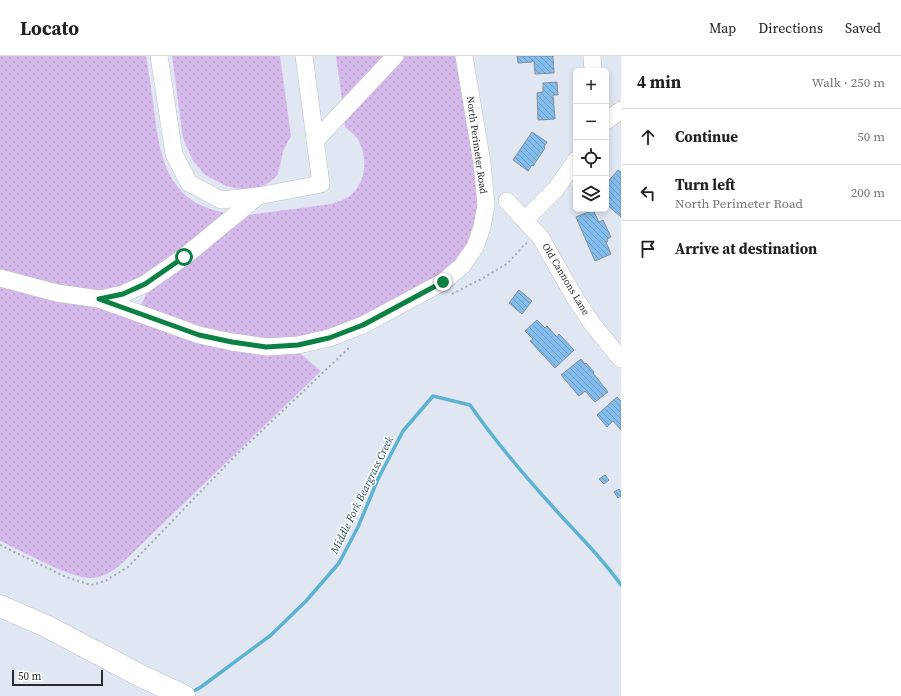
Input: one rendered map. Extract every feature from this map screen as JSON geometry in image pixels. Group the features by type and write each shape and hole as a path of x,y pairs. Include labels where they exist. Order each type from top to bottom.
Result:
{"highway":[{"path":"0,606 46,626 139,675 184,696"}],"street":[{"path":"159,56 174,154 189,183 221,200 258,196 321,184 304,56"},
{"path":"315,141 395,56"},
{"name":"North Perimeter Road","path":"0,278 57,293 99,299 199,335 266,347 298,345 336,336 363,325 443,282 462,266 475,247 482,227 486,205 482,163 464,56"},
{"path":"592,56 593,68"},
{"path":"609,119 621,110"},
{"path":"525,220 556,189 573,164"},
{"path":"99,299 123,294 145,284 184,257 258,196"},
{"name":"Old Cannons Lane","path":"507,202 541,238 575,298 593,325 621,359"}],"path":[{"path":"451,295 508,263 525,244 541,238"},
{"path":"0,545 66,576 91,585 105,581 128,567 234,457 354,344"}],"shaded area":[{"path":"0,56 146,56 160,149 168,172 183,192 193,201 231,215 158,270 110,291 77,291 0,273"},
{"path":"172,56 280,56 291,136 283,151 277,176 264,186 244,190 226,186 205,175 192,159 183,138"},
{"path":"336,56 391,56 343,107"},
{"path":"401,56 460,56 482,208 468,251 441,278 337,332 276,343 203,332 140,308 150,285 241,216 331,204 344,200 351,195 356,189 363,175 364,160 361,145 357,138 345,127 344,117"},
{"path":"0,282 295,349 321,371 119,566 99,577 91,578 71,574 0,541"}],"building":[{"path":"517,56 553,56 554,73 535,74 534,61 518,63"},
{"path":"557,82 558,95 553,95 555,119 538,120 537,93 543,92 543,83"},
{"path":"532,132 547,142 544,147 545,148 528,171 513,160"},
{"path":"618,170 621,172 621,217 609,207 609,180"},
{"path":"588,212 594,212 599,222 603,220 611,237 607,239 608,241 606,242 611,254 595,261 576,217"},
{"path":"519,290 532,301 522,314 509,303"},
{"path":"537,320 545,328 547,326 557,337 559,334 574,350 555,368 530,341 533,339 525,331"},
{"path":"581,359 594,372 593,373 608,392 595,402 585,391 579,396 561,375"},
{"path":"617,397 621,401 621,430 613,421 607,427 597,415"},
{"path":"605,475 609,480 604,484 599,479"},
{"path":"619,489 621,496 618,498 614,492"}],"waterway":[{"name":"Middle Fork Beargrass Creek","path":"190,693 201,687 271,635 306,601 339,563 358,527 378,479 403,431 433,396 470,405 520,470 597,554 621,585"}],"route":[{"path":"184,257 145,284 123,294 99,299 199,335 266,347 298,345 329,338 363,325 396,309 443,282"}]}
